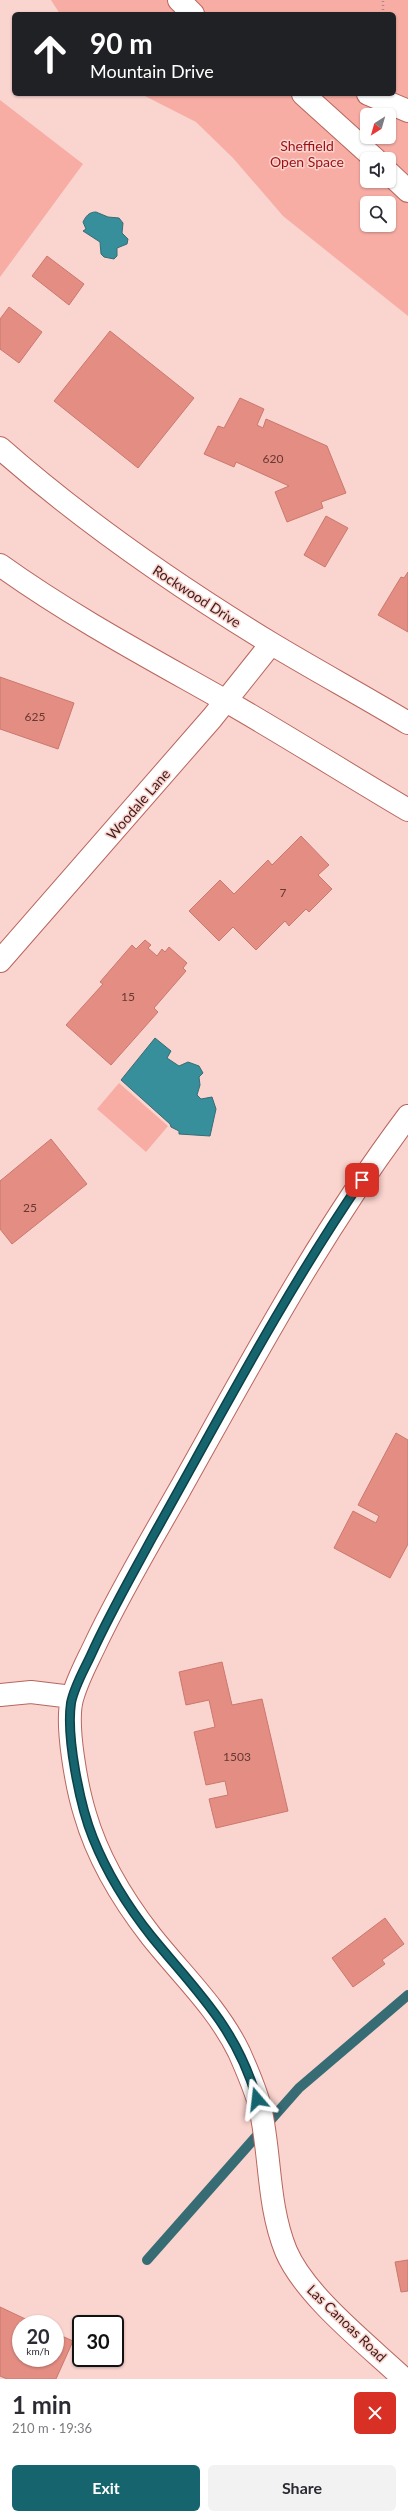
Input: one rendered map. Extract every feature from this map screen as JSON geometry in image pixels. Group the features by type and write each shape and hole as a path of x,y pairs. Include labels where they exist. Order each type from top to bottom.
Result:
{"street":[{"path":"179,0 191,12"},
{"path":"305,96 367,152"},
{"path":"373,96 408,111"},
{"path":"396,180 408,191"},
{"name":"Rockwood Drive","path":"0,448 91,522 142,559 271,644 408,723"},
{"path":"0,565 95,626 180,677 225,701 408,810"},
{"name":"Woodale Lane","path":"0,961 225,701 271,644"},
{"name":"Las Canoas Road","path":"404,2379 324,2303 302,2279 286,2251 271,2200 260,2109 251,2077 233,2040 211,2006 151,1936 120,1894 93,1838 78,1787 74,1763 70,1715 72,1697 116,1603 294,1285 350,1197 408,1116"},
{"path":"0,1695 31,1692 72,1697"}],"path":[{"path":"383,0 383,12"}],"green space":[{"name":"Sheffield Open Space","path":"51,0 408,0 408,316 283,216 233,158 196,122 145,96 396,96 396,12 59,12"},
{"path":"0,100 83,164 0,277"},
{"path":"119,1083 168,1126 146,1152 97,1109"}],"water":[{"path":"96,212 108,217 119,218 123,223 122,233 128,239 127,244 117,248 117,256 114,259 104,257 101,254 100,242 83,231 86,229 83,222 85,218"},
{"path":"155,1038 171,1051 167,1058 179,1066 188,1062 199,1066 203,1073 199,1077 200,1085 197,1095 201,1099 212,1097 216,1109 210,1136 179,1134 179,1131 171,1127 170,1124 121,1080"}],"building":[{"path":"47,256 84,284 69,305 32,276"},
{"path":"9,307 42,332 19,363 0,349 0,319"},
{"path":"110,331 194,398 138,468 54,401"},
{"path":"240,398 264,409 257,425 263,428 266,419 327,446 346,493 321,502 323,508 287,522 275,492 289,486 236,462 234,467 204,454 218,426 224,428"},
{"path":"326,516 348,528 325,567 304,555"},
{"path":"408,572 408,632 378,615 401,577 404,578"},
{"path":"0,677 74,703 58,749 0,729"},
{"path":"301,836 329,865 318,875 332,889 309,912 306,909 289,926 285,921 256,950 233,927 219,941 189,911 220,880 234,894 268,860 272,865"},
{"path":"145,940 151,945 148,948 157,956 162,949 165,952 169,947 187,963 183,968 186,971 154,1008 158,1012 111,1065 66,1025 103,984 100,982 132,945 136,949"},
{"path":"51,1139 87,1184 12,1244 0,1229 0,1181"},
{"path":"396,1433 408,1440 408,1544 390,1578 334,1548 353,1511 376,1523 379,1516 358,1505"},
{"path":"222,1662 232,1705 262,1699 288,1811 216,1828 209,1799 228,1795 225,1781 206,1785 194,1732 215,1727 209,1700 186,1705 179,1672"},
{"path":"385,1918 404,1944 382,1960 385,1964 353,1987 332,1958"},
{"path":"408,2260 408,2291 401,2292 395,2262"},
{"path":"0,2307 17,2315 12,2315 12,2367 61,2367 56,2379 7,2379 0,2376"},
{"path":"64,2337 72,2341 64,2361"}],"waterway":[{"path":"147,2260 299,2088 408,1995"}],"route":[{"path":"257,2099 251,2077 233,2040 211,2006 151,1936 120,1894 93,1838 78,1787 74,1763 70,1715 72,1697 116,1603 254,1355 294,1285 362,1180"}]}
